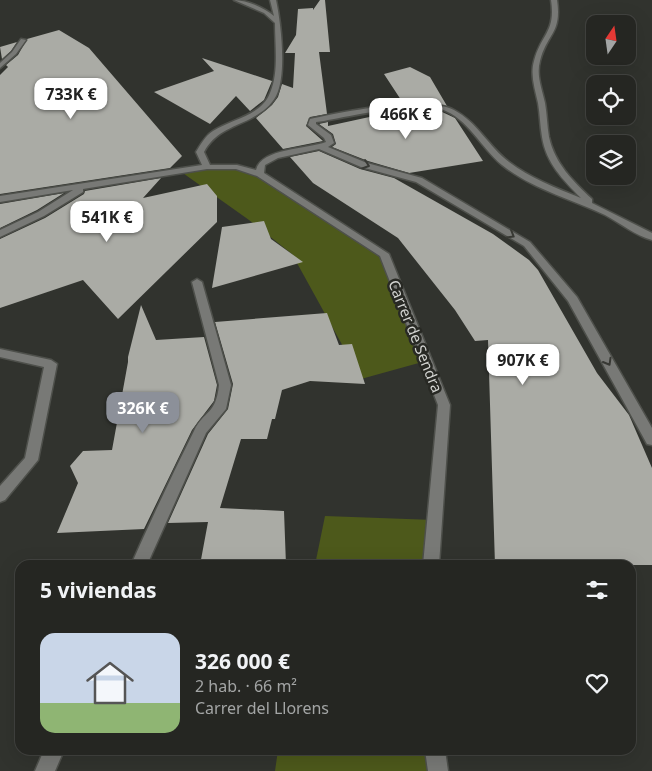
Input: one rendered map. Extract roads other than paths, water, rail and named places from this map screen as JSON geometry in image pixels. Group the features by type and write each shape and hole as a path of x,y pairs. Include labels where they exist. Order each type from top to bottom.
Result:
{"street":[{"path":"237,0 266,12 278,23"},
{"path":"207,167 200,152 207,137 268,103 276,87 278,23 273,0"},
{"path":"554,0 558,16 540,53 535,69 545,135 548,148 564,177 597,208"},
{"path":"0,66 14,53 22,40"},
{"path":"260,174 260,168 264,162 273,157 326,145 330,140 312,125 313,121 417,106 439,106 463,120 505,163 522,174 622,219 652,237"},
{"path":"320,147 364,165 419,180 527,244 573,300 652,440"},
{"name":"Carrer de Sendra","path":"0,199 207,167 237,167 260,174 384,254 444,405 431,560"},
{"path":"0,234 41,214 84,187"},
{"path":"141,560 201,430 220,409 224,397 224,385 198,282"},
{"path":"0,354 51,364 30,460 0,496"},
{"path":"45,771 52,755"},
{"path":"436,755 438,771"}]}
